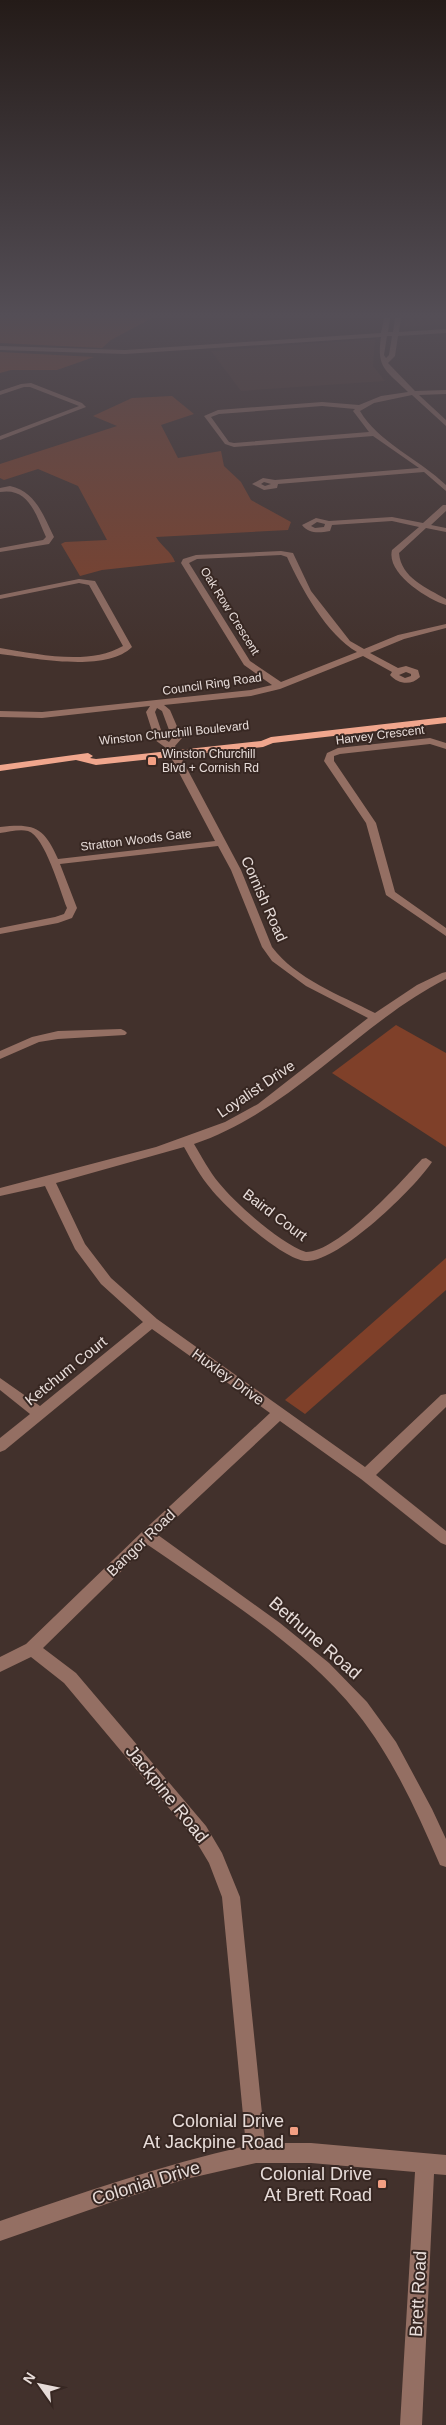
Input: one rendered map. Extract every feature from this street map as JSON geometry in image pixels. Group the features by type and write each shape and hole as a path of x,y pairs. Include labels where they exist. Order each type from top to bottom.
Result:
{"main road":[{"name":"Winston Churchill Boulevard","path":"0,768 80,759 96,762 172,750 263,744 271,740 446,720"}],"street":[{"path":"0,438 18,431"},
{"path":"218,431 227,443 234,445 376,434"},
{"path":"373,431 426,470 446,489"},
{"path":"275,482 426,470"},
{"path":"0,490 13,488 30,498 50,537 46,542 0,550"},
{"path":"446,506 395,552 394,561 401,572 410,580 446,603"},
{"path":"328,524 392,519 446,530"},
{"name":"Oak Row Crescent","path":"280,686 247,663 185,563 186,561 196,557 281,553 290,555 307,591 347,643 397,671"},
{"path":"0,596 79,581 92,583 128,647 122,652 109,656 75,658 47,658 0,651"},
{"name":"Council Ring Road","path":"0,714 42,715 156,704 224,697 280,686 407,635 446,626"},
{"path":"156,704 166,710 177,738 172,750"},
{"name":"Cornish Road","path":"156,704 150,712 160,740 172,750 236,870 267,947 276,959 310,984 378,1018"},
{"name":"Harvey Crescent","path":"446,746 430,741 338,751 330,755 329,761 371,823 390,893 446,934"},
{"path":"0,830 20,828 35,830 42,838 54,862 72,908 68,916 58,920 0,931"},
{"name":"Stratton Woods Gate","path":"54,862 221,843"},
{"name":"Loyalist Drive","path":"0,1192 49,1181 188,1143 221,1130 261,1107 414,991 446,975"},
{"path":"0,1055 36,1039 58,1035 121,1034"},
{"name":"Baird Court","path":"188,1143 213,1184 224,1197 287,1247 303,1256 313,1256 330,1250 403,1189 426,1162"},
{"name":"Huxley Drive","path":"49,1181 80,1246 106,1281 152,1322 278,1414 366,1475 446,1539"},
{"name":"Ketchum Court","path":"0,1446 152,1322"},
{"path":"0,1383 39,1413"},
{"path":"366,1475 446,1399"},
{"name":"Bangor Road","path":"0,1665 32,1649 147,1536 278,1414"},
{"name":"Bethune Road","path":"147,1536 285,1634 347,1690 391,1750 421,1801 446,1859"},
{"name":"Jackpine Road","path":"32,1649 70,1678 200,1832 216,1859 231,1897 256,2152"},
{"name":"Colonial Drive","path":"0,2231 186,2169 256,2152 311,2153 446,2165"},
{"name":"Brett Road","path":"411,2425 425,2163"}],"shaded area":[{"path":"101,431 164,431 178,458 221,451 224,466 241,482 251,500 291,522 288,530 156,537 175,562 102,570 80,576 61,544 65,542 107,540 78,486 38,469 4,480 0,478 0,464"},
{"path":"396,1025 446,1053 446,1147 332,1073"},
{"path":"446,1258 446,1290 305,1414 285,1400"}],"place":[{"name":"Winston Churchill Blvd + Cornish Rd","path":"152,761"},
{"name":"Colonial Drive At Jackpine Road","path":"294,2131"},
{"name":"Colonial Drive At Brett Road","path":"382,2184"}]}
